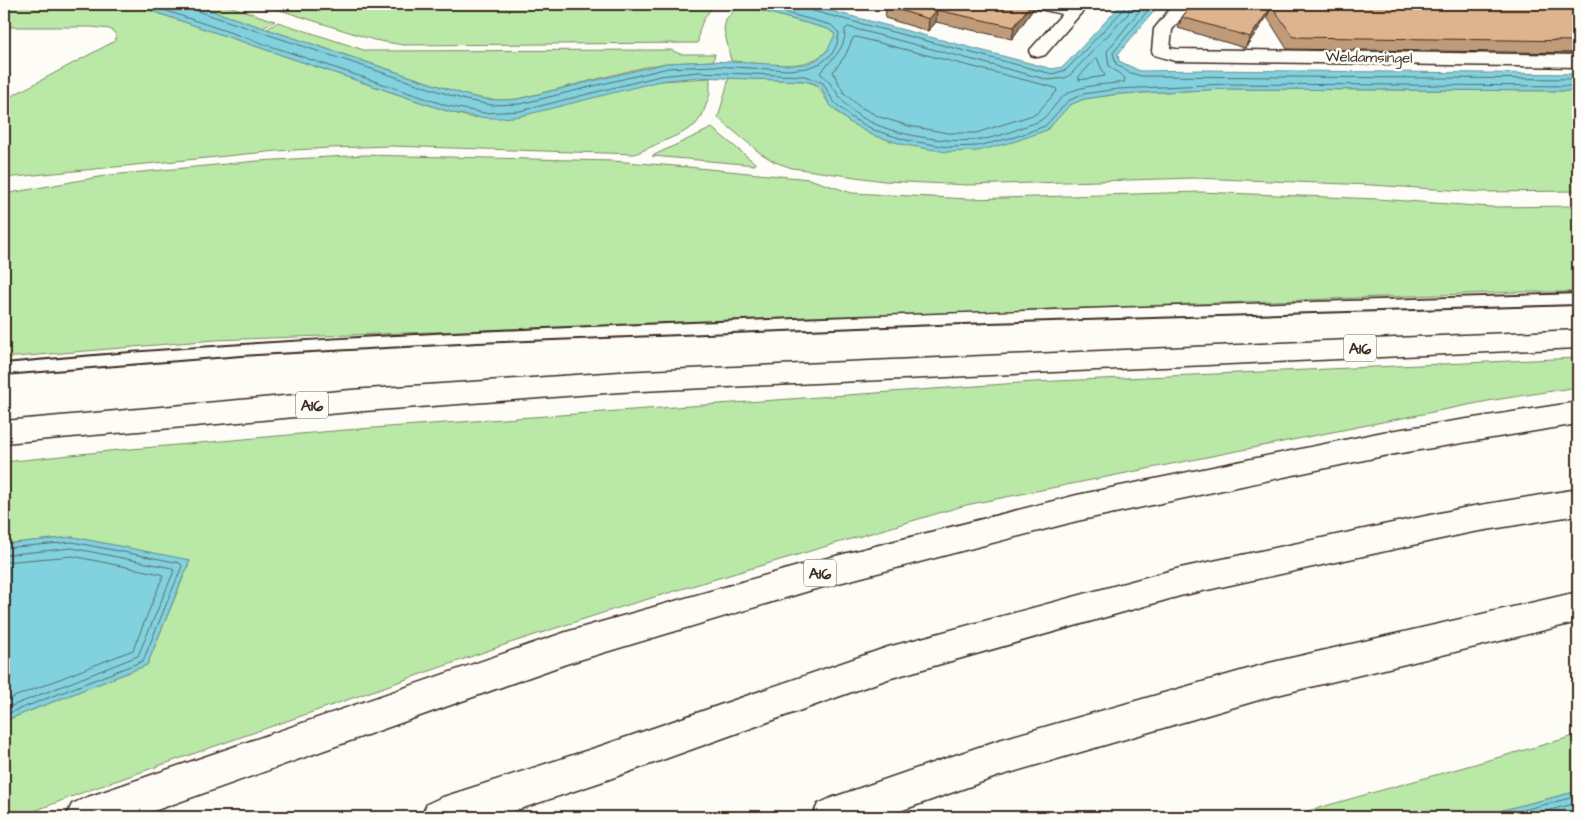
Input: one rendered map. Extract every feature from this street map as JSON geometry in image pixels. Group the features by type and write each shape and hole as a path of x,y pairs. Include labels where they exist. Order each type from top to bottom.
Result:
{"main road":[{"path":"1042,4 1076,7"},
{"name":"Weldamsingel","path":"1184,4 1163,29 1161,50 1175,55 1578,60"},
{"path":"1038,51 1076,7"},
{"name":"A16","path":"4,432 352,401 620,382 1578,339"},
{"name":"A16","path":"85,817 566,648 812,576 1077,508 1383,444 1578,413"},
{"path":"440,817 602,764 898,660 1180,582 1468,520 1578,502"},
{"path":"831,817 999,758 1269,680 1578,606"}],"lane":[{"path":"4,369 110,358 324,343 864,320 1578,299"}],"green space":[{"path":"4,4 131,4 447,111 473,118 660,81 710,78 710,94 702,116 695,125 682,133 635,154 391,146 330,148 277,151 4,178 4,100 115,41 116,34 110,29 91,27 4,27"},
{"path":"191,4 223,4 275,21 263,28"},
{"path":"261,4 701,4 713,7 706,15 702,24 698,43 403,45 374,40"},
{"path":"740,5 828,29 835,34 829,48 819,57 806,62 792,65 776,65 731,61 724,29 726,19"},
{"path":"278,22 367,51 671,50 680,54 715,54 713,61 667,63 518,99 492,100 466,95 267,29"},
{"path":"729,78 804,81 811,83 819,87 830,105 849,122 1047,130 1069,105 1084,99 1119,94 1227,89 1578,91 1578,191 1481,192 1371,185 1194,178 968,185 884,181 792,168 775,162 760,153 718,118"},
{"path":"712,128 755,163 755,165 652,156"},
{"path":"365,155 613,161 809,179 852,193 970,199 1200,192 1378,199 1491,207 1578,206 1578,292 1519,292 215,340 4,358 4,194 110,175 258,161"},
{"path":"1578,358 1578,387 1488,401 966,505 621,607 507,644 84,792 19,817 4,817 4,721 147,665 190,561 73,537 4,544 4,462 345,430 1034,382"},
{"path":"1578,735 1578,791 1476,817 1286,817"}],"water":[{"path":"131,4 191,4 466,95 492,100 518,99 667,63 713,61 788,65 806,64 818,59 828,50 835,34 828,29 737,4 805,4 1052,69 1063,67 1122,4 1160,4 1118,54 1119,61 1140,71 1578,74 1578,91 1227,89 1119,94 1084,99 1070,105 1047,130 1016,141 978,151 947,152 905,145 872,135 849,122 829,104 821,87 804,81 698,77 660,81 521,116 484,118 466,115 447,111"},
{"path":"73,537 190,560 147,665 4,721 4,544"},
{"path":"1578,791 1578,817 1476,817"}],"building":[{"path":"889,4 1031,4 1014,27 937,10 929,19 886,6"},
{"path":"1193,4 1578,4 1578,41 1293,37 1272,6 1250,37 1182,17"}]}
